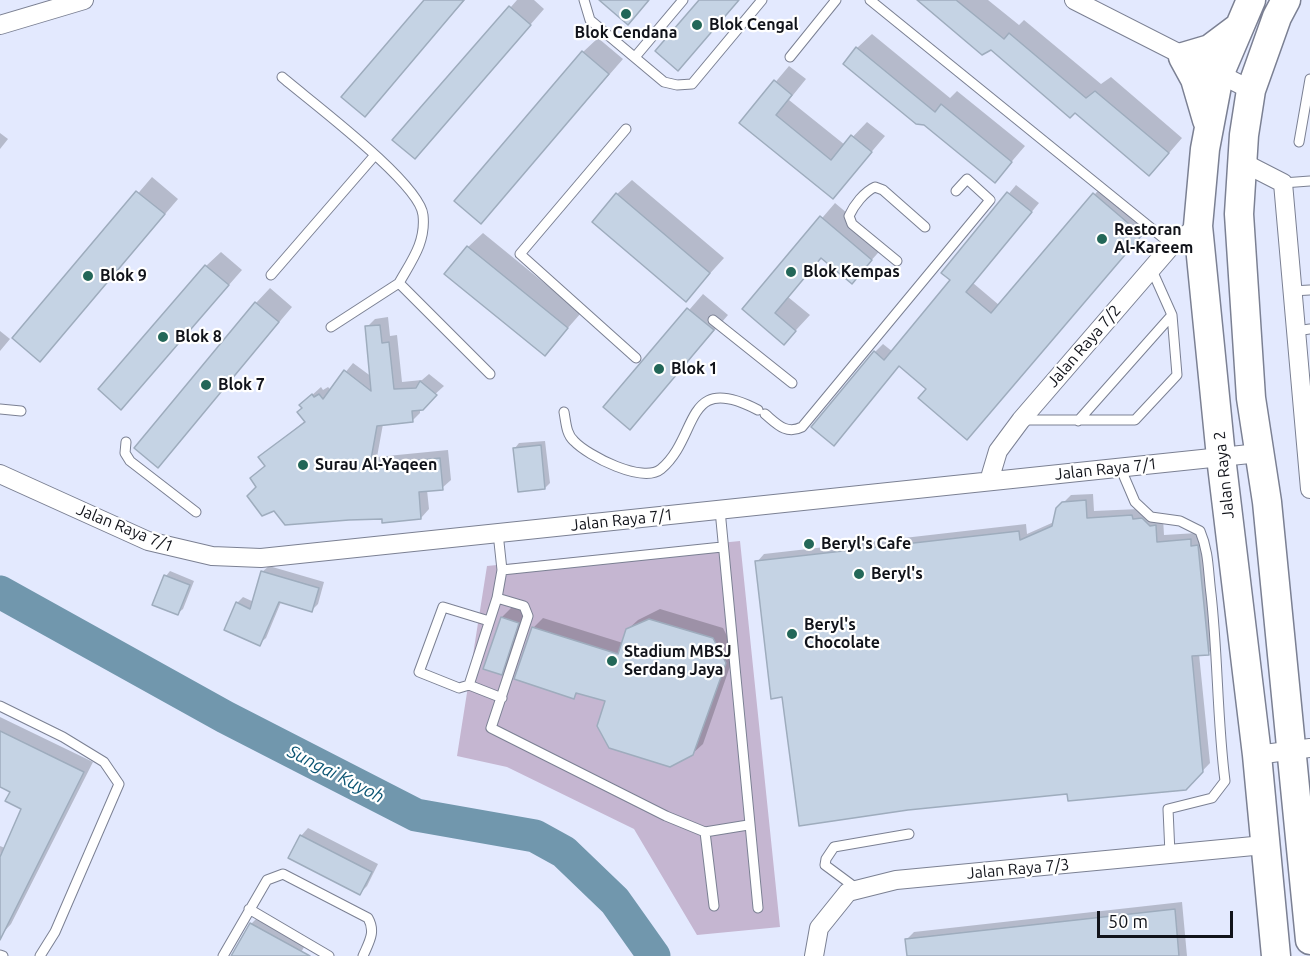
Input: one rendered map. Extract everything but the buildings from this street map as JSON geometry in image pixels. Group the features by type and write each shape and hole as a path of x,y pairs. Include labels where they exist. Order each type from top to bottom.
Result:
{"main road":[{"name":"Jalan Raya 2","path":"1251,0 1219,75 1209,128 1198,226 1221,457 1257,755 1276,956"},
{"path":"1286,0 1277,17 1251,90 1242,162 1239,214 1251,398 1301,749 1310,940"},
{"path":"1209,128 1200,94 1184,57 1210,49 1239,27"}],"street":[{"path":"0,25 84,0"},
{"path":"1074,0 1251,90"},
{"path":"1242,162 1283,183 1301,291 1309,477"},
{"name":"Jalan Raya 7/2","path":"989,481 998,451 1021,420 1151,268 1172,245 1198,226"},
{"name":"Jalan Raya 7/1","path":"0,474 148,541 212,556 261,558 1259,453"},
{"path":"1257,755 1301,749"},
{"name":"Jalan Raya 7/3","path":"814,956 819,928 848,892 896,880 1264,845"}],"lane":[{"path":"584,0 590,20 664,82 677,86 692,84 762,0"},
{"path":"635,57 683,0"},
{"path":"790,57 836,0"},
{"path":"870,0 1172,245"},
{"path":"282,77 375,155 414,193 423,213 423,242 399,283 331,327"},
{"path":"1299,142 1310,79"},
{"path":"626,129 519,254 636,358"},
{"path":"271,275 375,155"},
{"path":"564,412 568,434 583,448 622,469 646,473 660,471 669,460 690,420 707,402 720,397 731,398 762,412 782,429 794,431 802,427 990,200 967,179 956,191"},
{"path":"1283,183 1310,181"},
{"path":"897,261 852,224 849,216 852,209 869,190 875,187 883,189 926,226"},
{"path":"1021,420 1135,420 1177,375 1172,315 1151,268"},
{"path":"399,283 490,374"},
{"path":"1078,421 1172,315"},
{"path":"714,320 792,383"},
{"path":"0,409 21,411"},
{"path":"126,442 125,453 130,461 196,512"},
{"path":"1120,467 1135,502 1151,517 1180,521 1200,531 1208,550 1216,637 1218,725 1225,781 1212,798 1168,809 1170,854"},
{"path":"720,510 748,825 758,909"},
{"path":"469,685 497,598 502,570 498,533"},
{"path":"502,570 722,547"},
{"path":"497,598 524,606 528,616 491,728 666,816 705,832 748,825"},
{"path":"489,621 443,607 419,672 459,688 469,685 502,698"},
{"path":"0,706 63,737 104,762 119,784 55,932 40,956"},
{"path":"705,832 714,906"},
{"path":"858,890 825,865 834,847 909,834"},
{"path":"223,956 267,880 284,874 368,918 373,925 373,934 363,956"},
{"path":"249,909 329,956"}],"shaded area":[{"name":"Stadium MBSJ Serdang Jaya","path":"740,541 780,927 697,935 634,829 507,767 457,756 487,566"}],"waterway":[{"name":"Sungai Kuyoh","path":"0,592 225,717 416,815 535,836 564,852 615,901 654,956"}],"place":[{"name":"Blok Cendana","path":"626,14"},
{"name":"Blok Cengal","path":"697,25"},
{"name":"Restoran Al-Kareem","path":"1102,239"},
{"name":"Blok Kempas","path":"791,272"},
{"name":"Blok 9","path":"88,276"},
{"name":"Blok 8","path":"163,337"},
{"name":"Blok 1","path":"659,369"},
{"name":"Blok 7","path":"206,385"},
{"name":"Surau Al-Yaqeen","path":"303,465"},
{"name":"Beryl's Cafe","path":"809,544"},
{"name":"Beryl's","path":"859,574"},
{"name":"Beryl's Chocolate","path":"792,634"},
{"name":"Stadium MBSJ Serdang Jaya","path":"612,661"}]}
